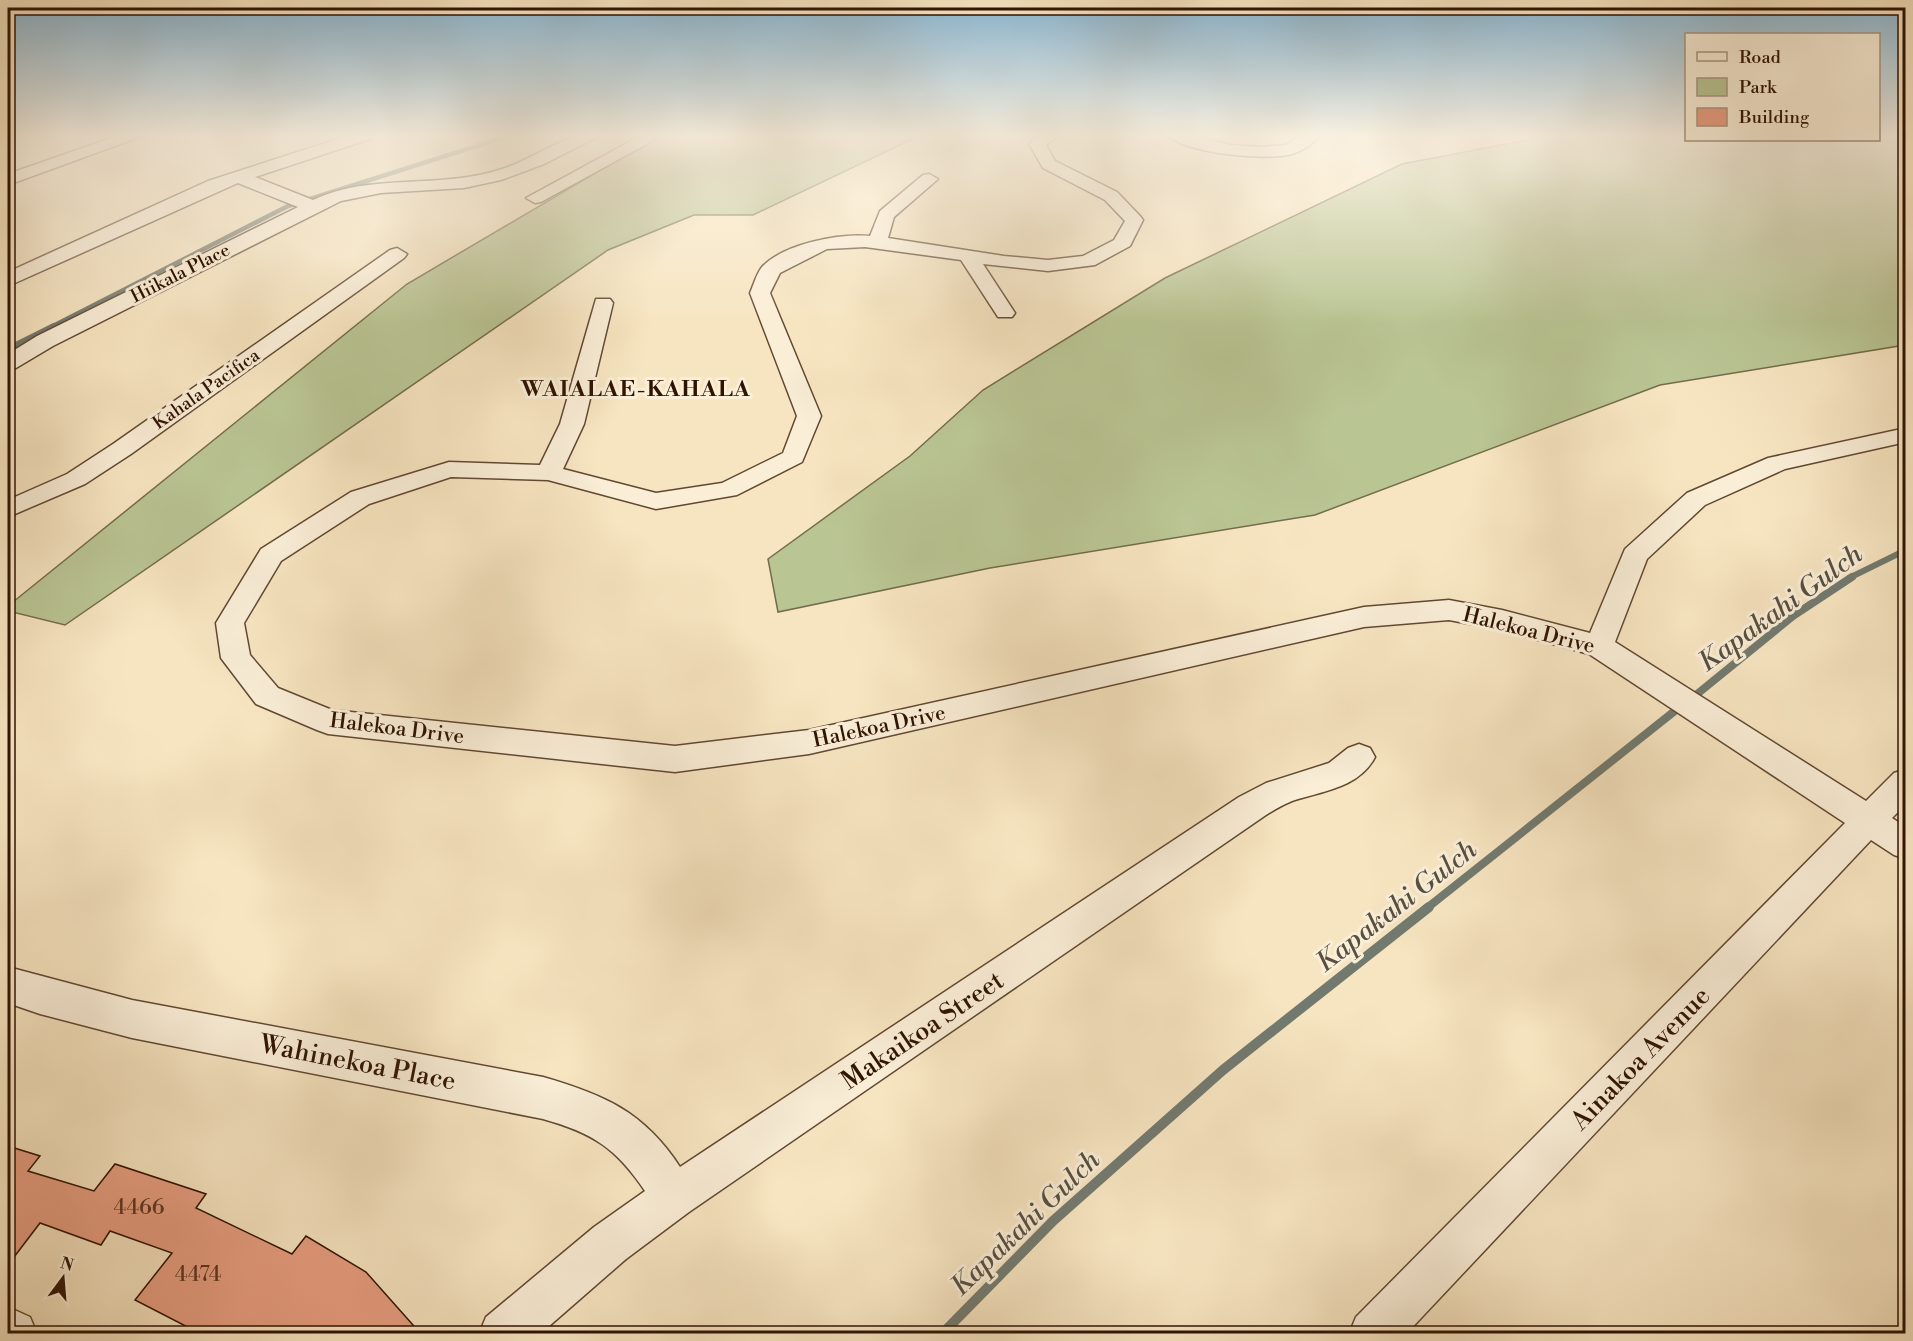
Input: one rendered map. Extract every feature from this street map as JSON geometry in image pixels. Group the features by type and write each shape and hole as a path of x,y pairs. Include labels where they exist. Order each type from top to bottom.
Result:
{"street":[{"path":"8,279 185,198"},
{"path":"289,198 302,203"},
{"name":"Hiikala Place","path":"8,363 302,203 325,198"},
{"path":"877,241 886,215 907,198"},
{"name":"Halekoa Drive","path":"1113,198 1134,220 1122,244 1092,259 1052,266 969,257 877,241 835,243 801,250 770,272 760,293 809,416 793,457 728,490 656,501 549,473 448,469 360,498 271,555 230,623 236,658 267,696 328,722 675,759 809,742 1365,617 1449,610 1502,620 1599,646 1905,845"},
{"name":"Kahala Pacifica","path":"8,509 76,479 397,254"},
{"path":"969,257 1005,313"},
{"path":"549,473 572,424 603,303"},
{"path":"1599,646 1635,555 1696,499 1777,462 1905,435"},
{"name":"Makaikoa Street","path":"503,1334 610,1243 674,1197 1251,807 1278,792 1340,772 1359,757"},
{"name":"Ainakoa Avenue","path":"1373,1334 1905,782"},
{"name":"Wahinekoa Place","path":"8,985 40,996 132,1019 531,1095 578,1107 611,1121 634,1140 674,1197"},
{"path":"8,1331 13,1334"}],"green space":[{"path":"554,198 790,198 753,215 694,215 608,250 65,625 8,611 8,606 407,284"},
{"path":"1332,198 1905,198 1905,345 1660,385 1315,515 990,568 778,612 768,559 910,456 983,390 1165,278"}],"building":[{"path":"8,1146 40,1156 28,1171 94,1191 115,1164 206,1194 196,1208 292,1254 306,1236 366,1272 421,1334 201,1334 135,1300 172,1253 110,1231 101,1245 40,1223 8,1265"}],"waterway":[{"path":"51,327 288,206 314,198"},
{"path":"8,349 54,326"},
{"name":"Kapakahi Gulch","path":"1849,578 1906,550"},
{"name":"Kapakahi Gulch","path":"1691,699 1793,616 1852,577"},
{"name":"Kapakahi Gulch","path":"1427,908 1681,706"},
{"name":"Kapakahi Gulch","path":"942,1334 1053,1221 1223,1070 1429,907"}],"district":[{"name":"WAIALAE-KAHALA","path":"636,388"}]}
